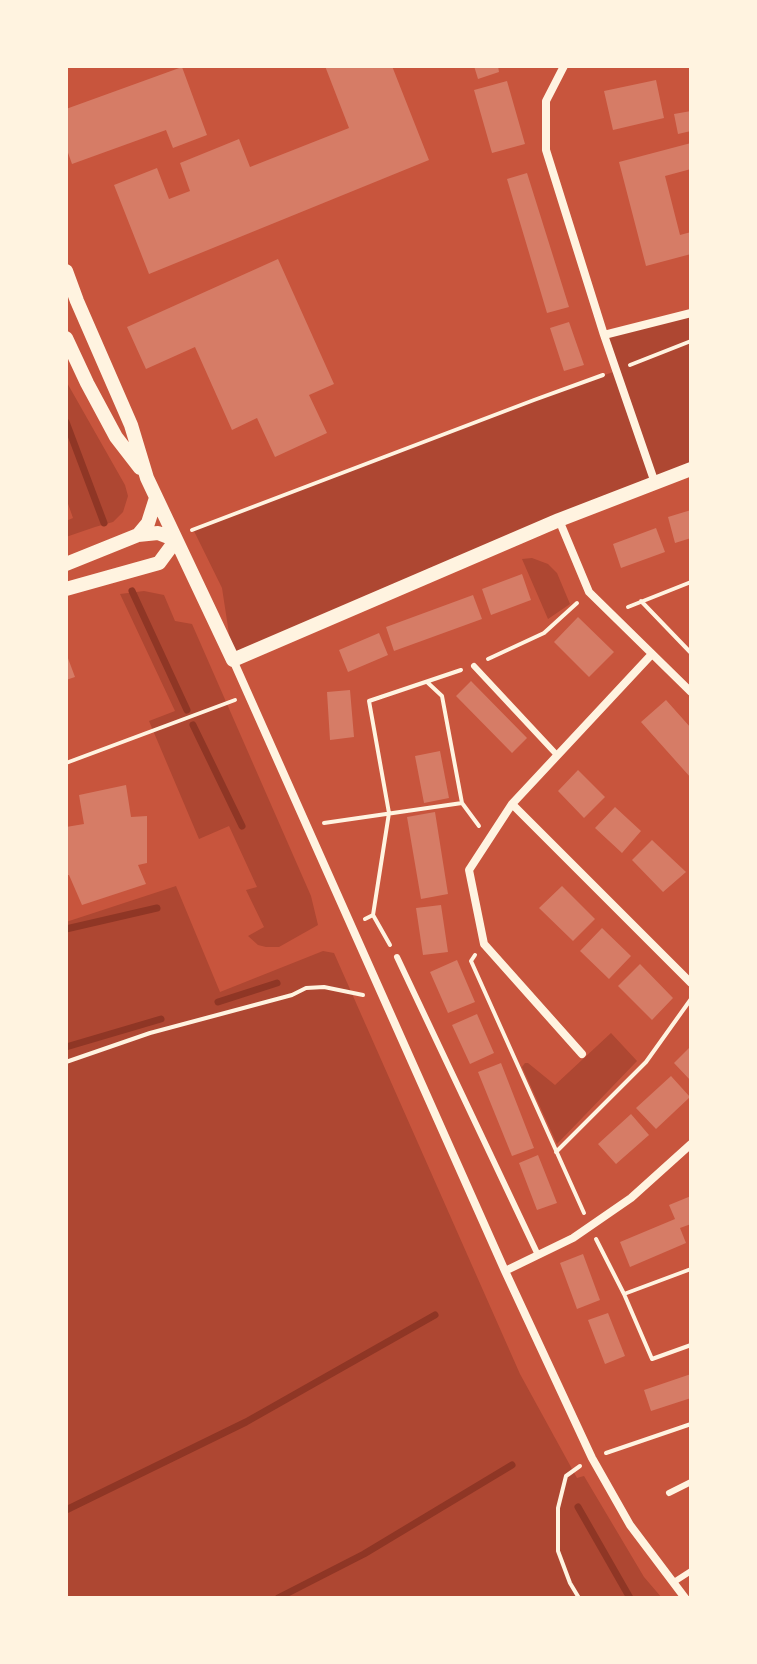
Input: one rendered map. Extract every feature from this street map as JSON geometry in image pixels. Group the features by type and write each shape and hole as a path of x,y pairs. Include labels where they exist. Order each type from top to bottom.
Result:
{"street":[{"path":"564,66 546,101 546,150 604,335 655,483"},
{"path":"66,271 71,303 131,425 147,478 233,660 505,1271 592,1458 630,1525 685,1598"},
{"path":"604,335 691,313"},
{"path":"66,338 116,437 147,478"},
{"path":"233,660 559,520 691,469"},
{"path":"138,535 148,523 156,498"},
{"path":"559,520 589,592 691,692"},
{"path":"66,564 138,535 158,533 176,540"},
{"path":"159,563 176,540"},
{"path":"66,589 159,563 191,573"},
{"path":"582,1054 484,944 469,870 512,804 652,654"},
{"path":"512,804 691,983"},
{"path":"505,1271 573,1238 631,1198 691,1144"}],"lane":[{"path":"474,666 557,755"},
{"path":"397,957 538,1255"},
{"path":"669,1493 691,1482"},
{"path":"674,1582 691,1571"}],"path":[{"path":"190,531 691,341"},
{"path":"611,614 691,582"},
{"path":"397,957 373,915 389,813 369,701 474,666 544,633 589,592"},
{"path":"641,601 691,653"},
{"path":"427,682 442,696 462,803 488,840"},
{"path":"66,763 248,695"},
{"path":"306,826 462,803"},
{"path":"351,928 373,915"},
{"path":"484,944 471,961 652,1359 691,1345"},
{"path":"66,1062 150,1033 292,995 306,988 324,987 384,999"},
{"path":"556,1152 646,1062 691,999"},
{"path":"624,1294 691,1269"},
{"path":"579,1598 558,1551 558,1508 566,1476 592,1458 691,1424"}],"shaded area":[{"path":"691,313 691,469 233,660 222,588 193,529 616,371 604,335"},
{"path":"66,381 125,485 128,496 123,512 113,522 66,537 66,521 73,518 66,498"},
{"path":"532,558 548,564 557,573 570,604 548,619 522,559"},
{"path":"144,591 164,595 175,621 192,624 311,896 318,925 279,947 258,945 248,936 264,927 246,890 257,887 229,826 199,839 149,721 175,711 120,594"},
{"path":"176,886 220,992 323,951 334,953 520,1374 577,1478 584,1476 644,1577 662,1598 66,1598 66,922"},
{"path":"611,1033 637,1061 557,1144 522,1067 528,1063 555,1085"}],"building":[{"path":"325,66 392,66 429,160 149,274 114,185 157,168 169,199 190,191 180,163 239,139 250,167 349,128"},
{"path":"474,66 498,66 499,72 478,79"},
{"path":"182,67 207,135 173,148 166,130 72,164 66,147 66,109"},
{"path":"656,80 664,118 613,130 604,91"},
{"path":"507,81 525,144 492,153 474,90"},
{"path":"691,111 691,131 678,134 674,114"},
{"path":"691,143 691,169 665,176 680,235 691,232 691,254 646,266 619,162"},
{"path":"527,173 569,307 547,313 507,179"},
{"path":"278,259 334,384 309,395 327,433 275,457 257,418 232,430 195,347 146,369 127,327"},
{"path":"569,322 584,365 564,371 550,328"},
{"path":"691,510 691,538 675,543 668,517"},
{"path":"656,528 665,552 621,568 613,544"},
{"path":"522,574 531,600 491,615 482,589"},
{"path":"473,595 482,619 394,651 386,627"},
{"path":"578,617 614,652 589,677 554,642"},
{"path":"379,633 388,655 348,672 339,650"},
{"path":"66,653 75,677 66,680"},
{"path":"471,681 527,738 512,753 456,696"},
{"path":"350,690 354,737 330,740 327,692"},
{"path":"666,700 691,728 691,778 641,722"},
{"path":"440,751 449,798 424,803 415,756"},
{"path":"578,770 605,797 584,818 558,791"},
{"path":"126,785 131,817 147,816 147,863 138,865 146,884 82,905 69,875 66,875 66,827 84,824 79,795"},
{"path":"615,807 641,831 622,853 595,828"},
{"path":"435,812 448,894 421,899 407,817"},
{"path":"652,840 686,872 663,892 632,860"},
{"path":"562,886 595,919 573,941 539,908"},
{"path":"441,905 448,952 423,955 416,908"},
{"path":"602,928 631,956 609,979 580,951"},
{"path":"457,960 475,1002 448,1013 430,972"},
{"path":"640,964 673,998 652,1020 618,986"},
{"path":"477,1014 494,1053 470,1064 452,1025"},
{"path":"691,1046 691,1081 674,1063"},
{"path":"501,1063 534,1148 512,1156 478,1072"},
{"path":"671,1076 690,1097 656,1129 636,1108"},
{"path":"631,1114 649,1135 616,1164 598,1144"},
{"path":"538,1155 557,1203 537,1210 519,1163"},
{"path":"691,1196 691,1224 680,1228 686,1243 630,1267 620,1242 675,1219 669,1205"},
{"path":"583,1254 600,1300 577,1309 560,1263"},
{"path":"608,1313 625,1356 605,1364 588,1320"},
{"path":"691,1374 691,1398 651,1411 644,1390"}],"waterway":[{"path":"66,422 104,523"},
{"path":"132,591 187,710"},
{"path":"193,725 242,826"},
{"path":"66,929 157,908"},
{"path":"218,1002 277,983"},
{"path":"66,1047 161,1019"},
{"path":"66,1510 246,1422 435,1315"},
{"path":"278,1598 364,1554 512,1465"},
{"path":"578,1507 630,1598"}]}
